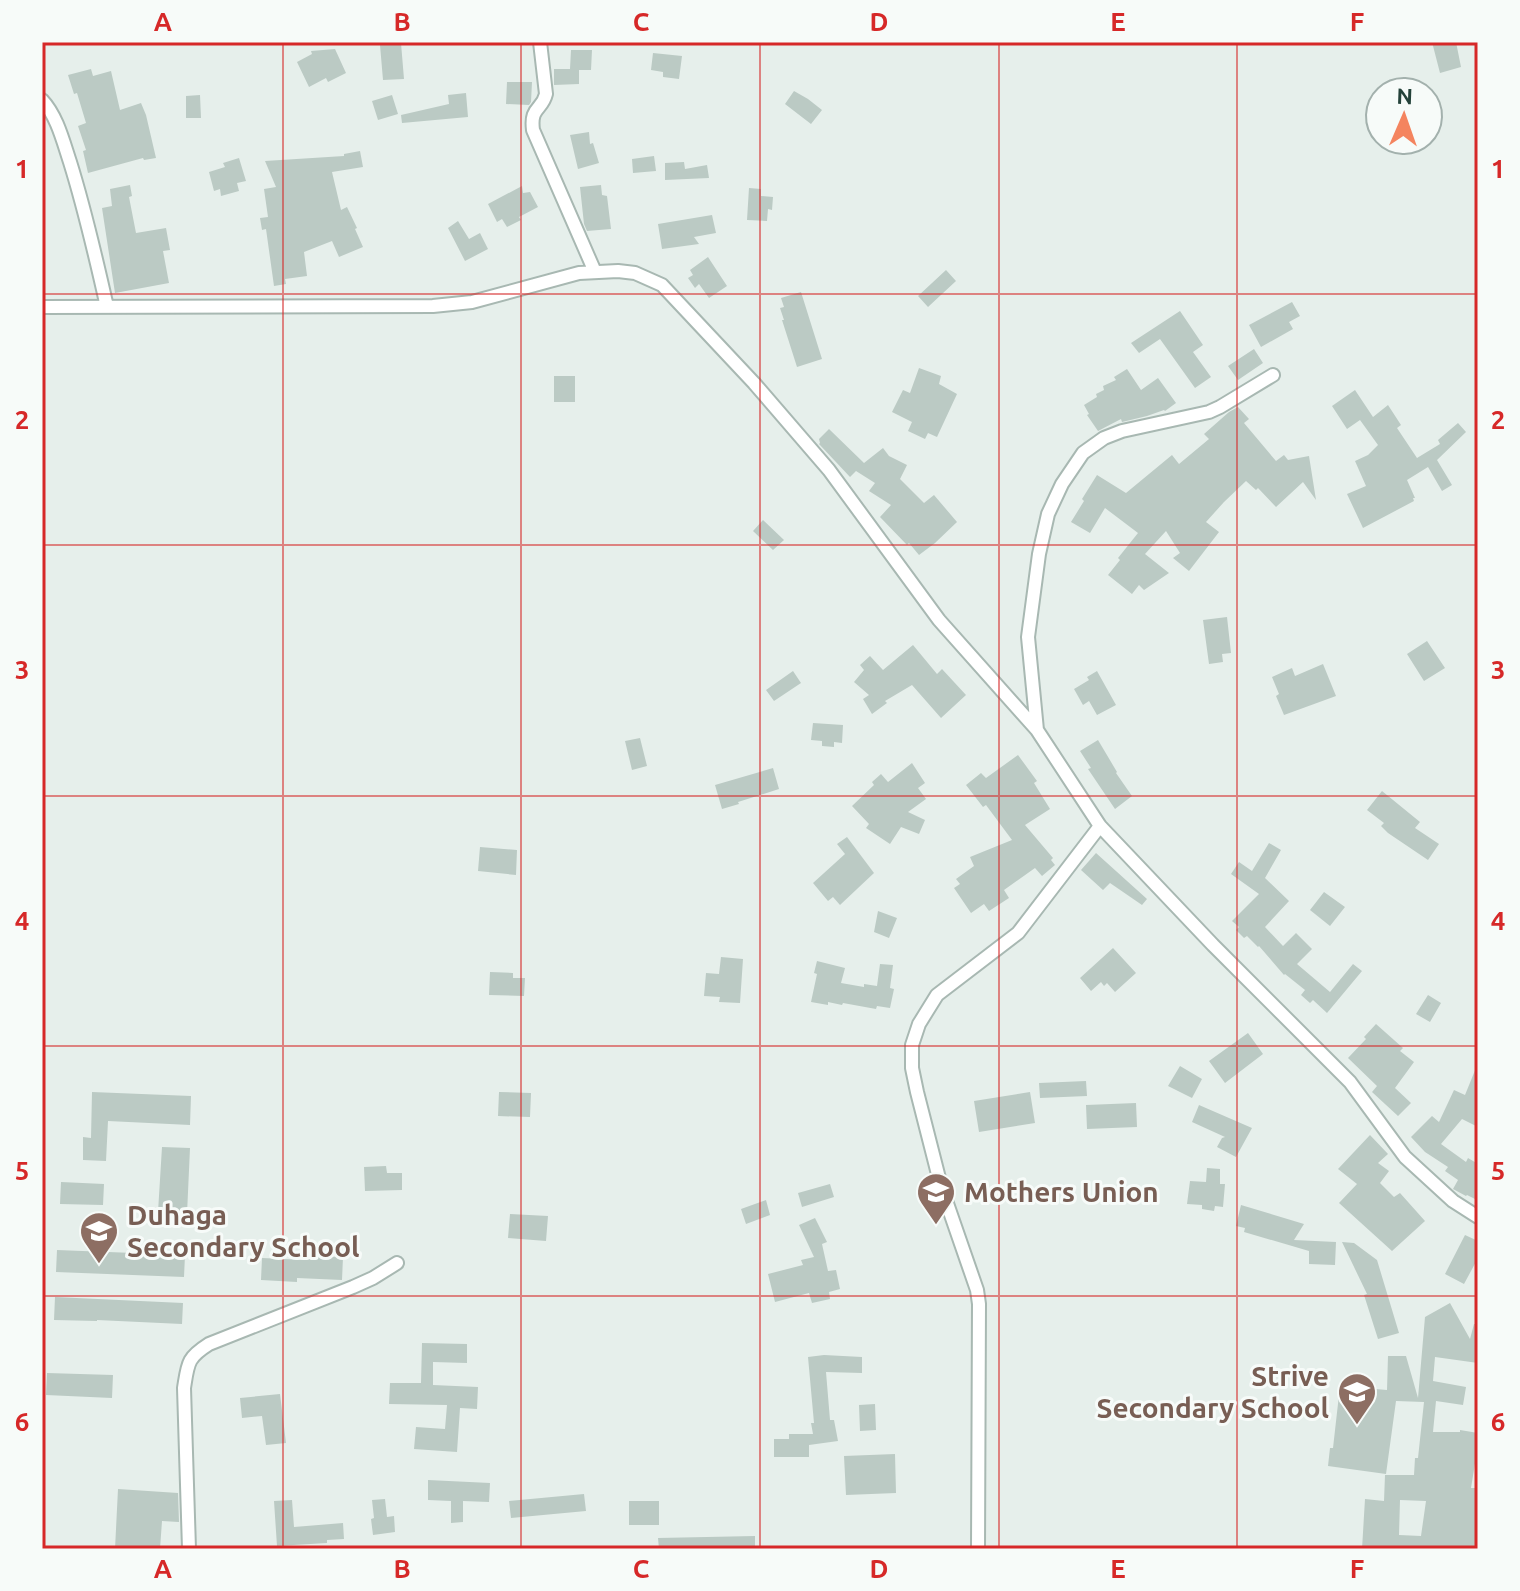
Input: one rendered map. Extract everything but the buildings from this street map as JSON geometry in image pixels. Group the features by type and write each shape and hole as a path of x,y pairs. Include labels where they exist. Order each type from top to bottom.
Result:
{"street":[{"path":"540,42 546,94 532,117 533,130 595,272"},
{"path":"42,100 50,109 62,137 82,201 107,307"},
{"path":"42,307 433,306 472,302 579,273 595,272 635,273 662,285 754,383 829,470 939,620 1037,730 1100,826 1350,1082 1405,1157 1453,1201 1478,1217"},
{"path":"1037,730 1028,637 1039,554 1048,514 1062,484 1083,453 1104,438 1134,428 1209,412 1273,375"},
{"path":"978,1549 979,1304 923,1119 912,1068 912,1045 919,1024 937,995 1018,933 1100,826"},
{"path":"189,1549 184,1388 188,1362 197,1351 209,1344 353,1287 397,1263"}],"place":[{"name":"Mothers Union","path":"936,1226"},
{"name":"Duhaga Secondary School","path":"99,1265"},
{"name":"Strive Secondary School","path":"1357,1426"}]}
